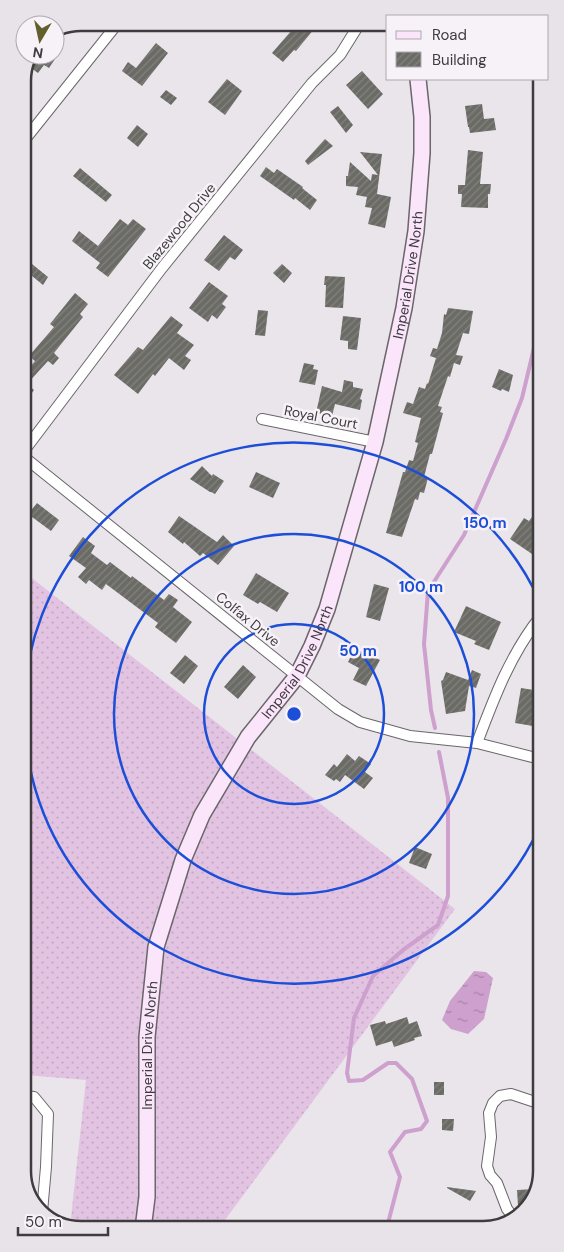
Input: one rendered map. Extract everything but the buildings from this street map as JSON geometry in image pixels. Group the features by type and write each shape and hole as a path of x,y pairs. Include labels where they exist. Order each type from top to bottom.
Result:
{"street":[{"path":"31,132 111,31"},
{"name":"Blazewood Drive","path":"31,442 162,268 312,83 340,55 355,31"},
{"name":"Imperial Drive North","path":"144,1221 147,1197 147,1037 156,947 183,860 202,815 248,737 297,676 312,646 327,608 375,442 404,308 416,231 422,153 422,117 418,80"},
{"name":"Royal Court","path":"262,420 375,442"},
{"name":"Colfax Drive","path":"31,463 338,709 360,722 410,736 477,743 533,757"},
{"path":"477,743 496,692 514,656 533,628"},
{"path":"510,1212 497,1183 487,1166 491,1137 489,1113 493,1103 500,1096 511,1094 533,1102"},
{"path":"31,1097 34,1097 48,1114 43,1202"}],"shaded area":[{"path":"31,577 455,909 224,1221 71,1220 86,1080 31,1075"}],"water":[{"path":"474,971 486,972 493,978 484,1019 468,1034 451,1029 442,1020 450,1001"}],"waterway":[{"path":"435,728 431,710 424,644 428,591 464,535 522,398 533,352"},
{"path":"389,1221 400,1177 390,1152 405,1132 421,1129 427,1121 412,1079 396,1063 388,1063 363,1080 349,1081 347,1073 354,1018 373,976 403,950 438,925 448,896 448,798 439,752"}]}
